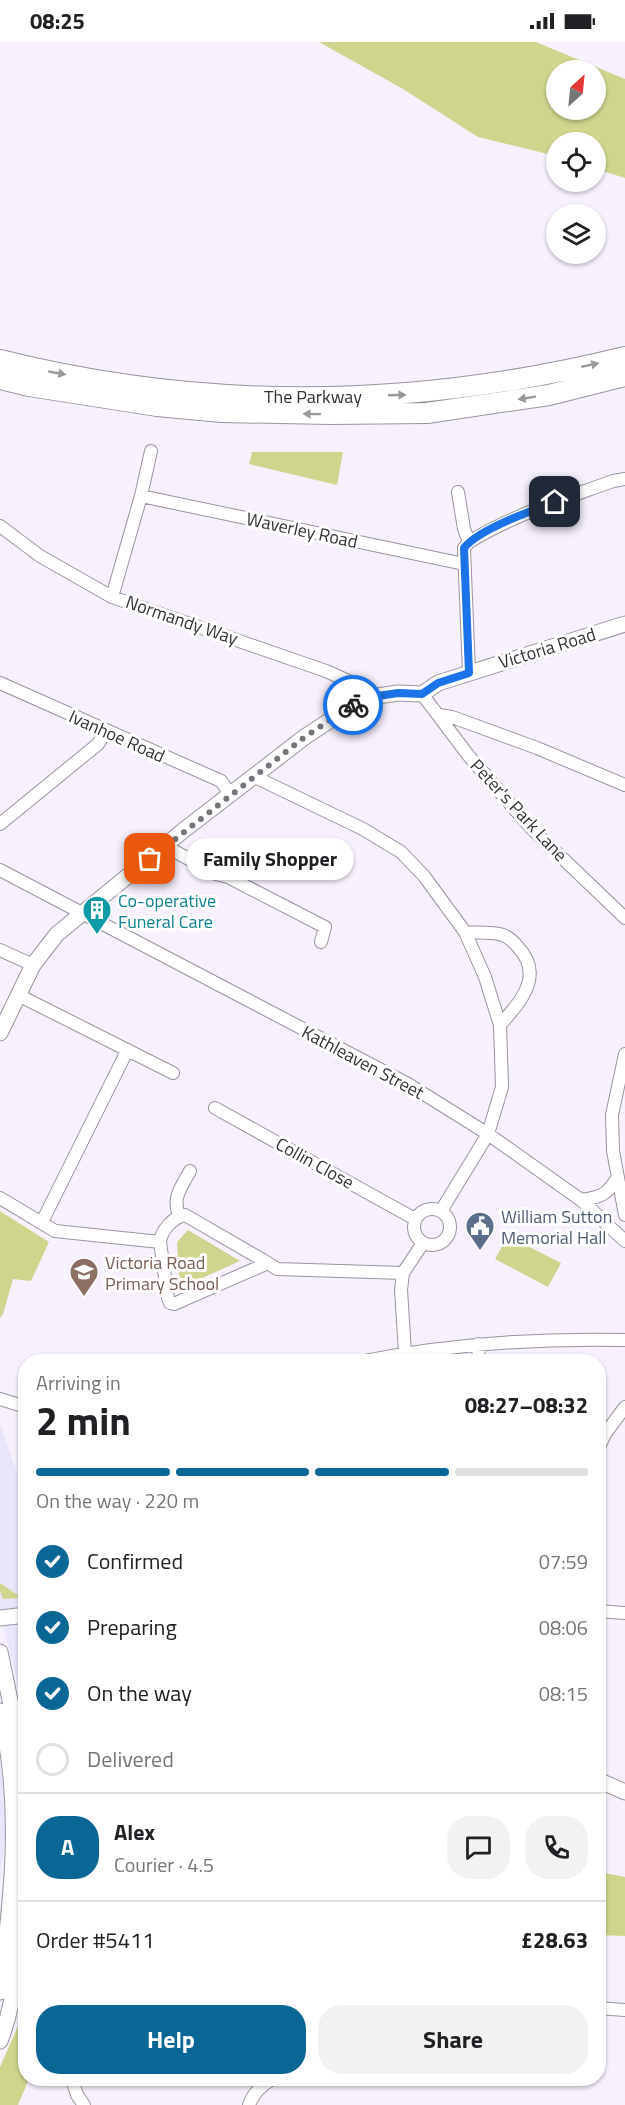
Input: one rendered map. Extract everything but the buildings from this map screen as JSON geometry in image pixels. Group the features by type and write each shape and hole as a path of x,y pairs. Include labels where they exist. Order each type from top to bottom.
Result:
{"highway":[{"name":"The Parkway","path":"0,360 39,370 170,391 237,396 325,398 414,394 466,388 524,380 625,357"},
{"name":"The Parkway","path":"0,379 87,396 157,406 222,412 331,414 427,413 549,395 625,376"}],"street":[{"path":"112,597 141,496 151,450"},
{"path":"469,673 464,548 469,542 483,534 535,510 613,481 625,479"},
{"path":"458,492 464,529 469,542"},
{"name":"Waverley Road","path":"141,496 464,564"},
{"name":"Normandy Way","path":"0,526 40,556 112,597 326,671 355,684 371,697"},
{"name":"Victoria Road","path":"0,1033 33,965 57,934 230,794 331,719 371,697 398,693 422,694 438,683 625,624"},
{"name":"Ivanhoe Road","path":"0,683 221,781 230,794"},
{"name":"Peter's Park Lane","path":"422,694 468,755 531,828 625,918"},
{"path":"439,715 452,717 537,748 625,785"},
{"path":"0,824 98,744 106,731"},
{"path":"253,776 363,829 401,852 424,876 465,932 485,977 500,1025 502,1086 488,1134 441,1211"},
{"path":"165,846 216,874 228,877 325,927 321,942"},
{"name":"Kathleaven Street","path":"0,870 408,1084 488,1134 581,1200 625,1241"},
{"path":"465,932 501,934 513,941 523,952 529,966 530,982 524,995 500,1025"},
{"path":"0,950 33,965"},
{"path":"18,994 173,1073"},
{"path":"42,1222 127,1051"},
{"path":"625,1054 612,1115 613,1151 625,1215"},
{"name":"Collin Close","path":"215,1108 415,1219"},
{"path":"179,1216 174,1204 190,1171"},
{"path":"581,1200 597,1198 609,1191 617,1178"},
{"path":"0,1198 55,1231 160,1242"},
{"path":"429,1208 441,1211 449,1220 450,1233 447,1238 436,1245 423,1243 415,1235 415,1219 429,1208"},
{"path":"268,1263 174,1304 170,1303 160,1242 161,1234 179,1216 185,1215 268,1263 277,1269 403,1273"},
{"path":"405,1353 401,1290 403,1273 423,1243"},
{"path":"400,1354 477,1344 573,1338 625,1340"},
{"path":"477,1344 478,1354"},
{"path":"0,1399 18,1405"},
{"path":"606,1433 625,1407"},
{"path":"606,1612 625,1613"},
{"path":"0,1618 18,1616"},
{"path":"0,1652 18,1739"},
{"path":"0,1711 12,1767 15,1841 0,1992"},
{"path":"606,1784 625,1792"},
{"path":"0,2042 8,2021 18,1938"},
{"path":"606,2009 625,2010"},
{"path":"74,2086 82,2104"},
{"path":"249,2105 251,2098 261,2086"}],"shaded area":[{"path":"0,1424 18,1475 18,1614 16,1629 18,1629 18,1685 0,1612"},
{"path":"0,1763 7,1818 0,1887"}],"green space":[{"path":"319,42 536,42 579,60 546,60 546,120 606,120 606,71 625,79 625,178 606,172 606,132 546,132 546,154 478,137 403,89"},
{"path":"252,452 343,452 337,485 249,464"},
{"path":"0,1211 49,1242 31,1281 13,1279 0,1318"},
{"path":"188,1230 240,1261 180,1288 177,1242"},
{"path":"508,1236 561,1263 548,1287 495,1259"},
{"path":"0,1583 18,1595 18,1598 3,1599"},
{"path":"606,1873 625,1877 625,1936 606,1935"},
{"path":"18,2026 18,2086 26,2086 18,2105 0,2105 0,2067"}],"way so far":[{"path":"150,859 306,736 353,705"}],"place":[{"name":"Family Shopper","path":"150,859"},
{"name":"Co-operative Funeral Care","path":"97,936"},
{"name":"William Sutton Memorial Hall","path":"480,1252"},
{"name":"Victoria Road Primary School","path":"84,1298"}],"route":[{"path":"353,705 371,697 398,693 422,694 438,683 469,673 464,548 469,542 483,534 555,502"}]}
